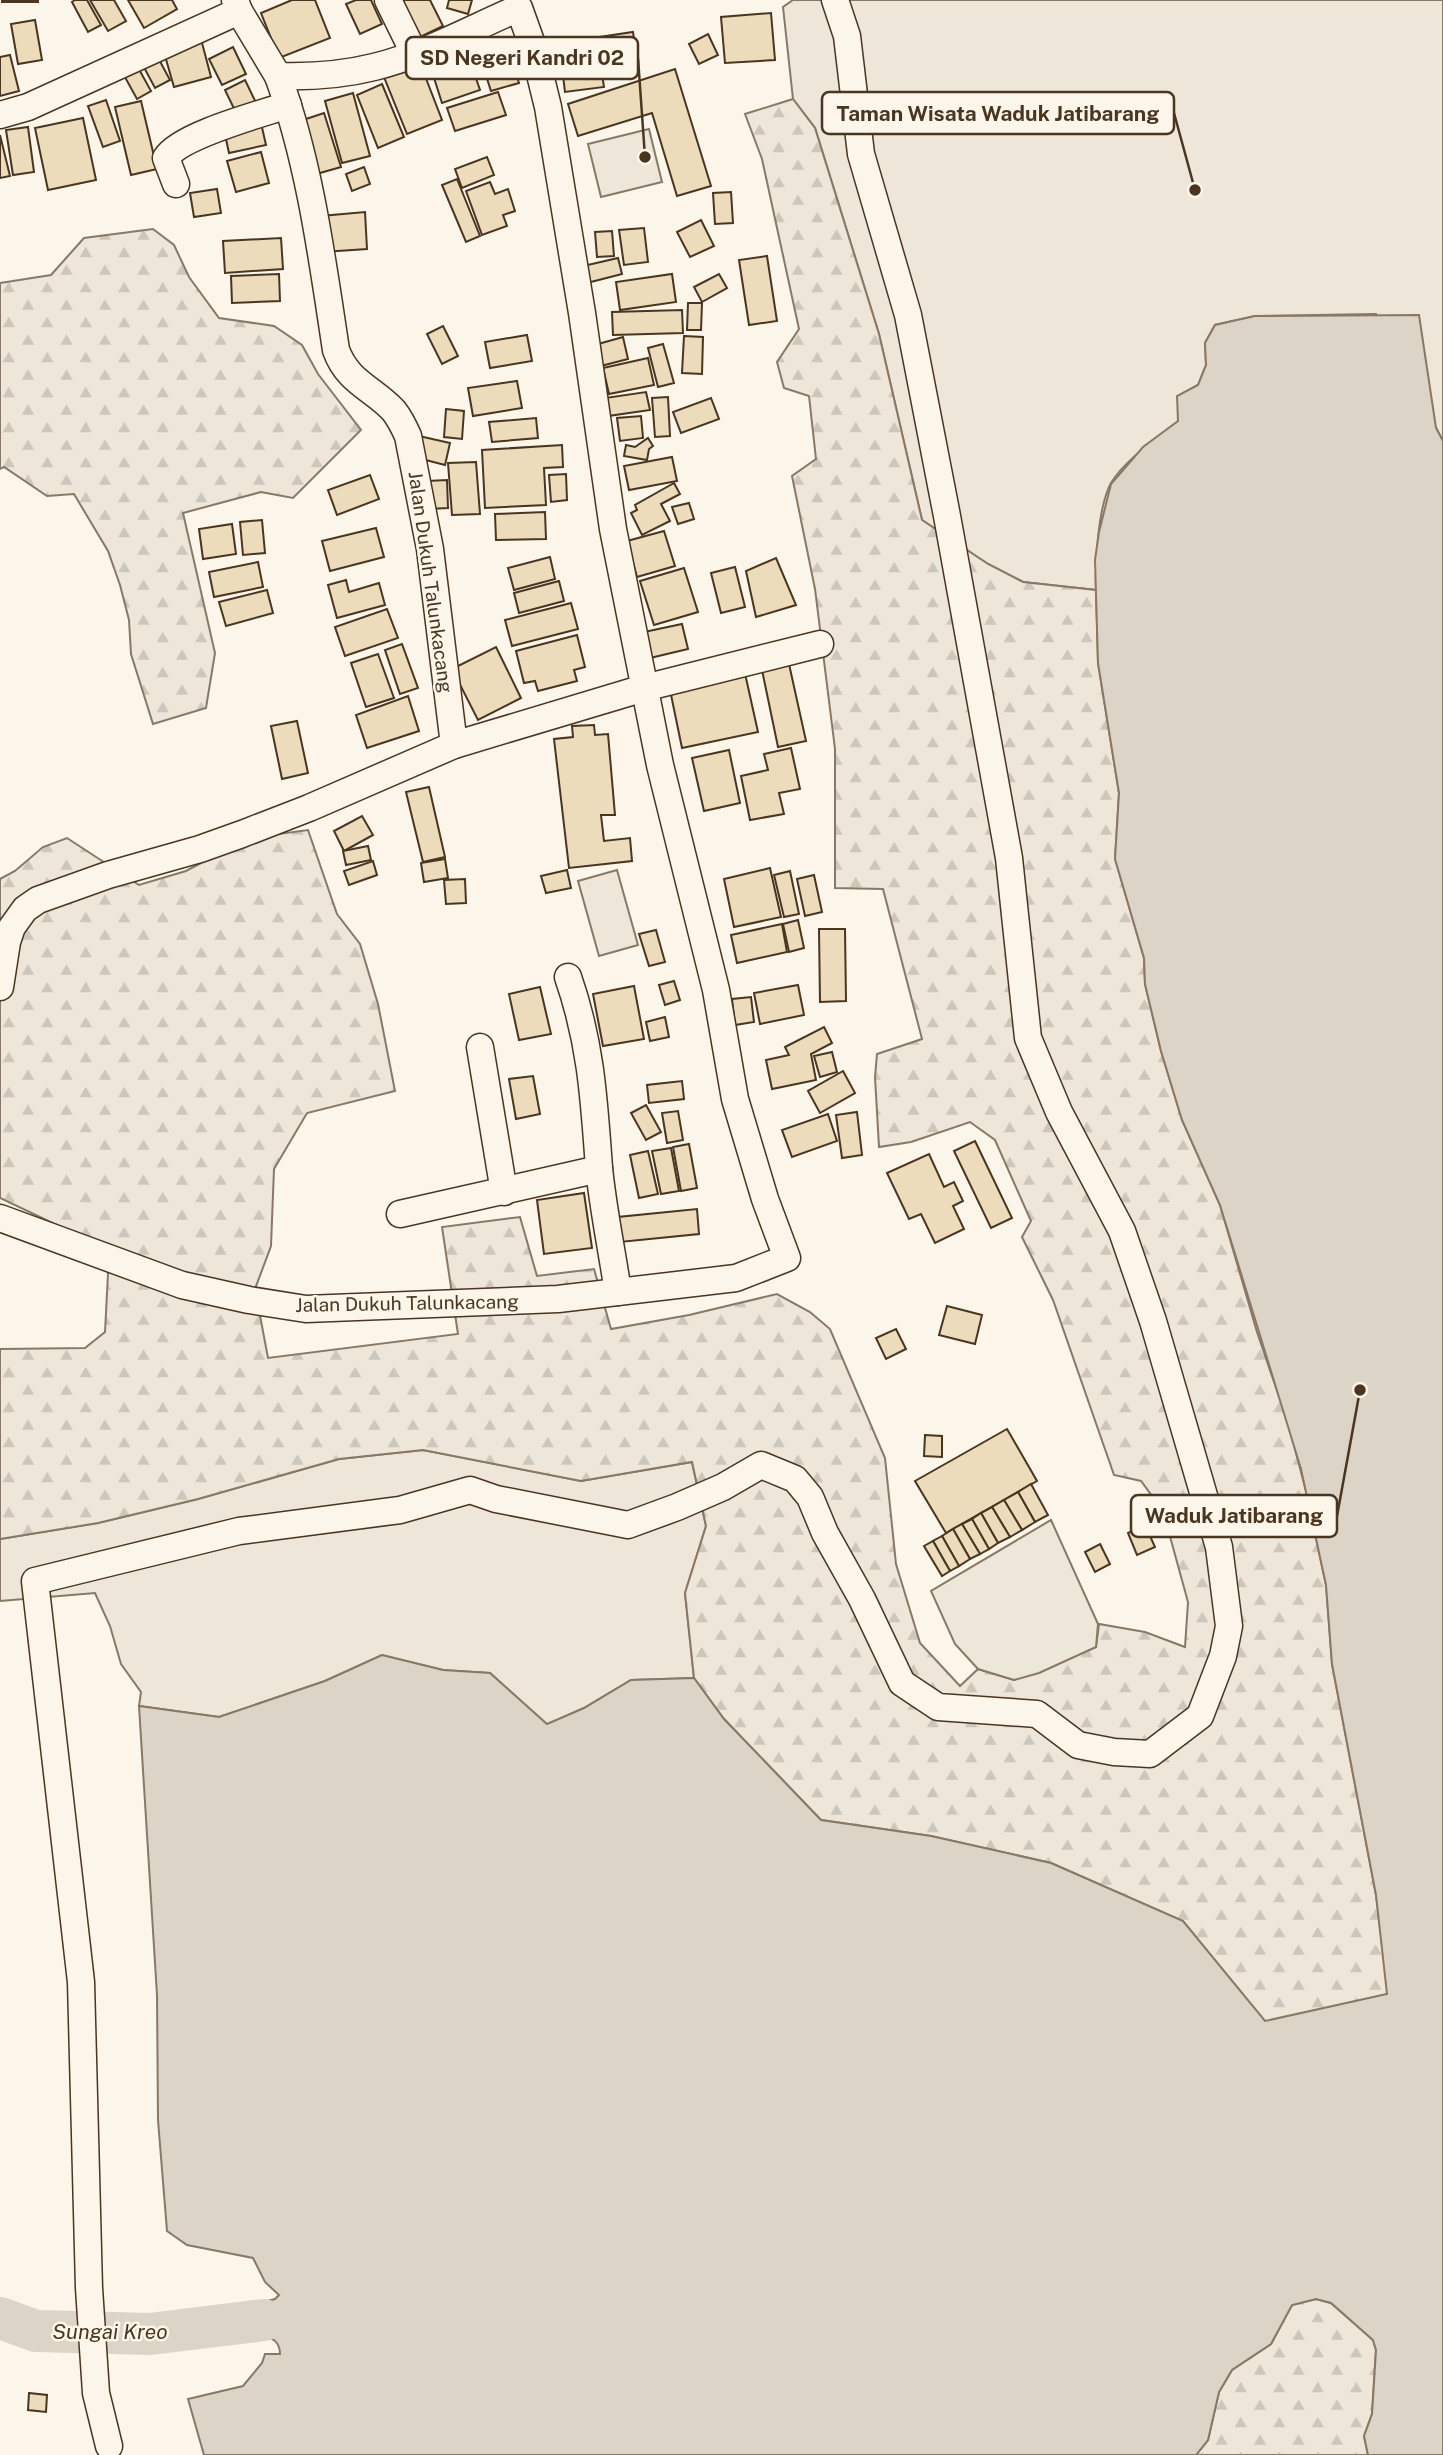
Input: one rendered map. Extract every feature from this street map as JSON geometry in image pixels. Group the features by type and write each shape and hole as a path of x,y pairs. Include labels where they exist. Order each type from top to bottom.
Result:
{"street":[{"path":"388,0 414,53"},
{"path":"108,2446 96,2393 89,2288 80,1982 35,1581 240,1531 400,1510 470,1490 496,1499 628,1525 723,1487 761,1465 795,1479 810,1497 825,1533 862,1599 902,1683 938,1707 1037,1714 1078,1745 1114,1752 1150,1754 1200,1716 1223,1656 1230,1626 1219,1547 1153,1321 1122,1231 1059,1112 1028,1038 1009,858 947,516 908,315 861,154 847,36 833,1"},
{"path":"278,76 336,74 375,67 414,53 523,3 548,107 582,313 613,529 644,688"},
{"path":"0,115 29,107 237,6"},
{"name":"Jalan Dukuh Talunkacang","path":"237,6 278,76 288,106 315,214 336,350 343,368 392,409 401,420 408,436 430,549 454,746"},
{"path":"176,184 166,158 173,149 209,132 288,106"},
{"path":"0,987 12,927 25,909 38,900 108,874 200,849 242,834 454,746 644,688 820,644"},
{"name":"Jalan Dukuh Talunkacang","path":"0,1218 183,1285 306,1309 558,1299 736,1278 787,1258 765,1199 735,1099 716,990 660,765 644,688"},
{"path":"568,976 578,1005 590,1058 597,1113 599,1169 618,1292"},
{"path":"480,1047 505,1192"},
{"path":"400,1214 599,1169"}],"green space":[{"path":"793,0 1443,0 1443,441 1376,314 1255,316 1215,325 1205,343 1206,365 1198,385 1178,396 1179,421 1133,458 1111,483 1100,520 1096,590 1023,582 988,564 922,520 879,334 815,128 793,99 783,7"},
{"path":"793,99 815,128 879,334 922,520 988,564 1023,582 1096,590 1098,663 1119,793 1115,859 1144,958 1145,984 1161,1051 1182,1120 1220,1205 1257,1332 1288,1423 1306,1491 1326,1585 1332,1664 1376,1895 1388,1994 1265,2022 1183,1921 1051,1863 931,1836 821,1820 724,1719 694,1678 685,1593 706,1526 692,1462 581,1481 423,1450 339,1459 198,1499 98,1523 0,1539 0,1349 85,1348 105,1332 108,1274 105,1248 0,1198 0,879 15,871 43,847 67,838 139,885 186,871 248,838 308,830 337,914 360,944 378,1004 395,1091 307,1113 274,1169 271,1246 255,1289 268,1358 458,1334 442,1227 520,1217 537,1276 594,1269 611,1329 689,1315 777,1294 810,1312 830,1329 885,1458 896,1564 920,1643 960,1686 978,1669 1014,1680 1096,1647 1099,1624 1145,1632 1185,1647 1188,1602 1163,1511 1141,1481 1114,1475 1053,1300 1022,1237 1031,1221 995,1140 970,1122 911,1142 879,1147 875,1077 877,1054 922,1039 883,889 835,888 835,749 815,589 792,476 816,459 809,396 784,388 777,362 799,329 762,159 745,114"},
{"path":"649,129 662,182 601,197 588,144"},
{"path":"153,229 174,245 189,277 219,318 274,326 302,345 318,374 361,430 293,498 261,492 183,513 215,653 206,708 153,724 131,654 129,620 120,585 108,551 74,494 47,496 4,467 0,469 0,283 51,275 84,238"},
{"path":"617,870 638,945 599,956 578,881"},
{"path":"423,1450 581,1481 692,1462 706,1526 685,1593 694,1678 631,1680 584,1708 547,1725 490,1673 443,1670 382,1655 325,1681 219,1717 139,1706 141,1692 121,1664 110,1626 95,1593 0,1601 0,1539 98,1523 198,1499 339,1459"},
{"path":"1316,2299 1331,2303 1373,2340 1376,2350 1372,2414 1364,2436 1368,2455 1196,2455 1208,2440 1219,2392 1232,2370 1271,2344 1292,2305"}],"shaded area":[{"path":"1419,315 1436,428 1443,441 1443,2455 1368,2455 1364,2436 1372,2414 1376,2350 1373,2340 1331,2303 1316,2299 1292,2305 1271,2344 1232,2370 1219,2392 1208,2440 1196,2455 204,2455 188,2399 243,2386 262,2363 265,2354 280,2354 275,2341 262,2335 263,2302 279,2295 265,2282 253,2258 187,2245 167,2231 158,2120 157,1995 139,1706 219,1717 325,1681 382,1655 443,1670 490,1673 547,1724 584,1708 631,1680 694,1678 724,1719 821,1820 931,1836 1051,1863 1183,1921 1265,2021 1387,1994 1376,1895 1332,1664 1326,1585 1301,1469 1220,1205 1182,1120 1161,1051 1145,984 1144,958 1115,859 1119,793 1098,663 1095,560 1111,484 1143,447 1178,421 1177,396 1198,385 1206,365 1205,343 1215,325 1255,316"},
{"path":"1051,1520 1098,1624 1096,1647 1039,1673 1014,1680 978,1669 955,1644 931,1591"}],"building":[{"path":"38,0 38,2 2,2"},
{"path":"87,0 101,25 88,32 72,2"},
{"path":"90,0 114,0 126,21 108,31"},
{"path":"128,0 172,0 177,9 144,28"},
{"path":"292,0 315,0 330,38 279,58 261,13"},
{"path":"356,0 371,0 382,24 360,34 346,4"},
{"path":"430,0 443,26 418,38 400,2"},
{"path":"449,0 472,0 468,14 447,8"},
{"path":"771,13 775,60 725,63 721,17"},
{"path":"35,20 42,60 18,64 11,24"},
{"path":"633,32 638,69 602,74 604,87 565,92 559,43"},
{"path":"708,34 718,55 699,64 689,44"},
{"path":"201,39 211,77 174,87 163,49"},
{"path":"507,45 519,83 491,91 479,54"},
{"path":"233,47 246,74 222,85 209,59"},
{"path":"465,47 480,90 442,103 428,59"},
{"path":"155,52 170,80 155,88 140,60"},
{"path":"10,55 19,91 0,96 0,57"},
{"path":"135,62 151,91 137,99 121,70"},
{"path":"420,63 442,120 407,134 384,77"},
{"path":"675,69 711,186 677,196 652,113 578,136 568,104"},
{"path":"245,80 259,109 239,119 225,90"},
{"path":"382,84 404,137 378,148 357,95"},
{"path":"498,92 506,115 455,131 447,108"},
{"path":"353,93 370,156 342,163 325,101"},
{"path":"106,100 120,141 103,147 88,106"},
{"path":"141,101 157,169 131,175 115,107"},
{"path":"324,113 341,167 313,175 297,122"},
{"path":"83,118 96,180 48,190 35,128"},
{"path":"261,123 266,145 229,153 224,130"},
{"path":"28,127 34,172 13,175 6,130"},
{"path":"0,135 10,176 0,178"},
{"path":"261,152 269,183 236,192 227,161"},
{"path":"487,157 494,175 462,188 455,169"},
{"path":"364,167 370,184 352,191 346,174"},
{"path":"457,179 480,236 466,242 442,185"},
{"path":"490,182 495,194 508,189 515,211 503,215 507,226 482,235 466,191"},
{"path":"217,189 221,213 194,217 190,193"},
{"path":"731,192 733,223 715,224 713,193"},
{"path":"365,212 367,249 323,252 321,216"},
{"path":"701,220 714,246 690,257 677,232"},
{"path":"644,228 648,262 624,265 619,230"},
{"path":"612,231 614,256 597,257 595,232"},
{"path":"281,238 283,269 225,273 223,241"},
{"path":"767,256 777,321 749,325 739,260"},
{"path":"618,258 622,274 583,284 579,267"},
{"path":"279,274 280,301 232,303 231,276"},
{"path":"672,274 676,302 620,310 616,282"},
{"path":"719,274 727,288 702,302 694,287"},
{"path":"688,303 702,303 701,330 687,330"},
{"path":"682,310 683,333 613,335 612,312"},
{"path":"443,326 458,356 442,364 427,334"},
{"path":"527,335 532,361 490,368 485,342"},
{"path":"684,336 703,337 702,374 682,373"},
{"path":"623,337 628,359 597,367 591,346"},
{"path":"663,344 674,383 658,387 648,348"},
{"path":"648,358 654,385 609,394 603,368"},
{"path":"517,381 522,408 473,416 468,388"},
{"path":"646,392 650,410 608,416 605,398"},
{"path":"668,397 670,436 655,437 652,398"},
{"path":"711,398 719,419 681,433 673,412"},
{"path":"446,409 464,411 462,439 444,437"},
{"path":"641,416 643,438 620,441 617,418"},
{"path":"536,418 538,438 492,442 489,422"},
{"path":"419,436 450,443 445,465 414,457"},
{"path":"648,438 653,446 649,449 647,460 624,456 626,445 635,447"},
{"path":"562,445 563,467 544,468 546,505 485,508 482,450"},
{"path":"672,457 677,481 629,490 624,466"},
{"path":"476,462 480,514 452,515 448,463"},
{"path":"566,474 567,500 551,502 549,475"},
{"path":"370,475 379,499 337,515 328,490"},
{"path":"447,480 448,508 428,509 427,481"},
{"path":"674,483 680,494 661,504 670,521 642,535 631,513 637,510 635,505"},
{"path":"689,503 694,519 678,524 672,507"},
{"path":"545,512 546,539 496,540 495,514"},
{"path":"262,520 265,553 243,555 240,522"},
{"path":"232,524 236,554 203,559 199,529"},
{"path":"376,528 384,557 330,571 322,541"},
{"path":"664,531 675,566 637,577 627,541"},
{"path":"550,557 555,579 514,590 508,568"},
{"path":"776,558 796,605 756,617 746,571"},
{"path":"258,562 263,587 214,597 209,572"},
{"path":"735,567 745,607 721,613 711,573"},
{"path":"684,568 698,612 654,625 640,581"},
{"path":"346,580 349,592 379,583 385,605 337,618 328,585"},
{"path":"559,581 564,601 519,613 514,593"},
{"path":"267,590 273,613 226,626 219,602"},
{"path":"571,603 578,629 512,646 505,620"},
{"path":"387,609 398,638 345,656 335,627"},
{"path":"682,624 688,649 650,658 644,632"},
{"path":"577,635 585,667 574,670 577,681 538,691 535,681 524,683 516,651"},
{"path":"402,644 418,688 400,694 385,650"},
{"path":"496,647 521,698 478,720 452,669"},
{"path":"378,654 394,698 366,707 351,663"},
{"path":"789,664 806,741 778,747 762,670"},
{"path":"744,669 758,732 682,748 669,685"},
{"path":"408,696 419,731 367,748 356,715"},
{"path":"297,721 308,773 282,779 271,726"},
{"path":"594,725 595,735 608,734 615,815 601,815 604,841 630,838 632,861 569,868 554,739 573,737 572,726"},
{"path":"791,748 800,789 779,793 784,814 750,820 741,776 768,770 764,754"},
{"path":"729,750 740,803 704,811 692,758"},
{"path":"429,787 445,857 423,862 406,792"},
{"path":"362,816 373,835 344,851 334,831"},
{"path":"368,846 371,860 346,865 343,851"},
{"path":"445,859 448,878 424,882 421,863"},
{"path":"373,861 377,875 349,885 344,871"},
{"path":"770,868 781,917 734,927 724,879"},
{"path":"567,870 571,888 546,893 541,876"},
{"path":"790,871 799,914 784,917 774,875"},
{"path":"814,875 822,912 805,916 797,879"},
{"path":"465,879 466,903 446,904 444,880"},
{"path":"798,920 804,948 789,952 783,924"},
{"path":"782,924 787,952 737,963 731,935"},
{"path":"819,929 845,929 846,1001 820,1002"},
{"path":"656,930 665,962 649,966 639,934"},
{"path":"674,981 680,1000 665,1005 659,985"},
{"path":"798,985 804,1015 760,1024 754,993"},
{"path":"634,986 644,1039 603,1046 593,994"},
{"path":"540,987 551,1034 519,1040 509,994"},
{"path":"751,997 754,1022 735,1025 732,999"},
{"path":"665,1017 669,1037 650,1041 646,1022"},
{"path":"824,1027 832,1043 811,1054 816,1080 772,1089 766,1060 789,1055 785,1047"},
{"path":"832,1052 837,1072 820,1077 814,1056"},
{"path":"843,1071 855,1093 820,1113 808,1091"},
{"path":"533,1076 540,1114 516,1119 509,1079"},
{"path":"682,1081 684,1099 649,1103 647,1085"},
{"path":"646,1105 661,1132 646,1140 631,1113"},
{"path":"678,1111 683,1140 667,1143 662,1113"},
{"path":"857,1112 862,1155 842,1158 836,1115"},
{"path":"828,1114 837,1141 792,1157 782,1130"},
{"path":"975,1141 1012,1218 991,1228 954,1151"},
{"path":"689,1144 697,1188 681,1191 673,1147"},
{"path":"671,1148 679,1191 661,1194 652,1151"},
{"path":"648,1151 658,1194 639,1198 630,1155"},
{"path":"929,1154 944,1187 954,1182 963,1201 953,1206 964,1229 935,1243 921,1214 909,1219 887,1173"},
{"path":"584,1193 592,1248 544,1254 537,1200"},
{"path":"697,1209 699,1234 620,1242 618,1217"},
{"path":"947,1306 982,1315 975,1344 939,1335"},
{"path":"896,1329 906,1349 886,1359 876,1338"},
{"path":"1007,1429 1037,1481 946,1533 915,1481"},
{"path":"925,1435 942,1436 942,1457 924,1456"},
{"path":"1031,1484 1048,1515 1035,1522 1018,1492"},
{"path":"1018,1492 1035,1522 1022,1530 1004,1500"},
{"path":"1004,1500 1022,1530 1010,1537 992,1507"},
{"path":"992,1507 1010,1537 998,1543 981,1513"},
{"path":"981,1513 998,1543 989,1549 972,1519"},
{"path":"972,1519 989,1549 980,1554 962,1524"},
{"path":"962,1524 980,1554 970,1559 953,1529"},
{"path":"1145,1525 1155,1547 1137,1555 1128,1533"},
{"path":"953,1529 970,1559 959,1566 942,1536"},
{"path":"942,1536 959,1566 950,1571 933,1541"},
{"path":"933,1541 950,1571 942,1576 924,1546"},
{"path":"1100,1544 1110,1564 1095,1572 1085,1552"},
{"path":"29,2393 47,2395 46,2412 28,2410"}],"waterway":[{"name":"Sungai Kreo","path":"0,2318 36,2331 150,2334 264,2320"}],"place":[{"name":"SD Negeri Kandri 02","path":"645,157"},
{"name":"Taman Wisata Waduk Jatibarang","path":"1195,190"},
{"name":"Waduk Jatibarang","path":"1360,1390"}]}
